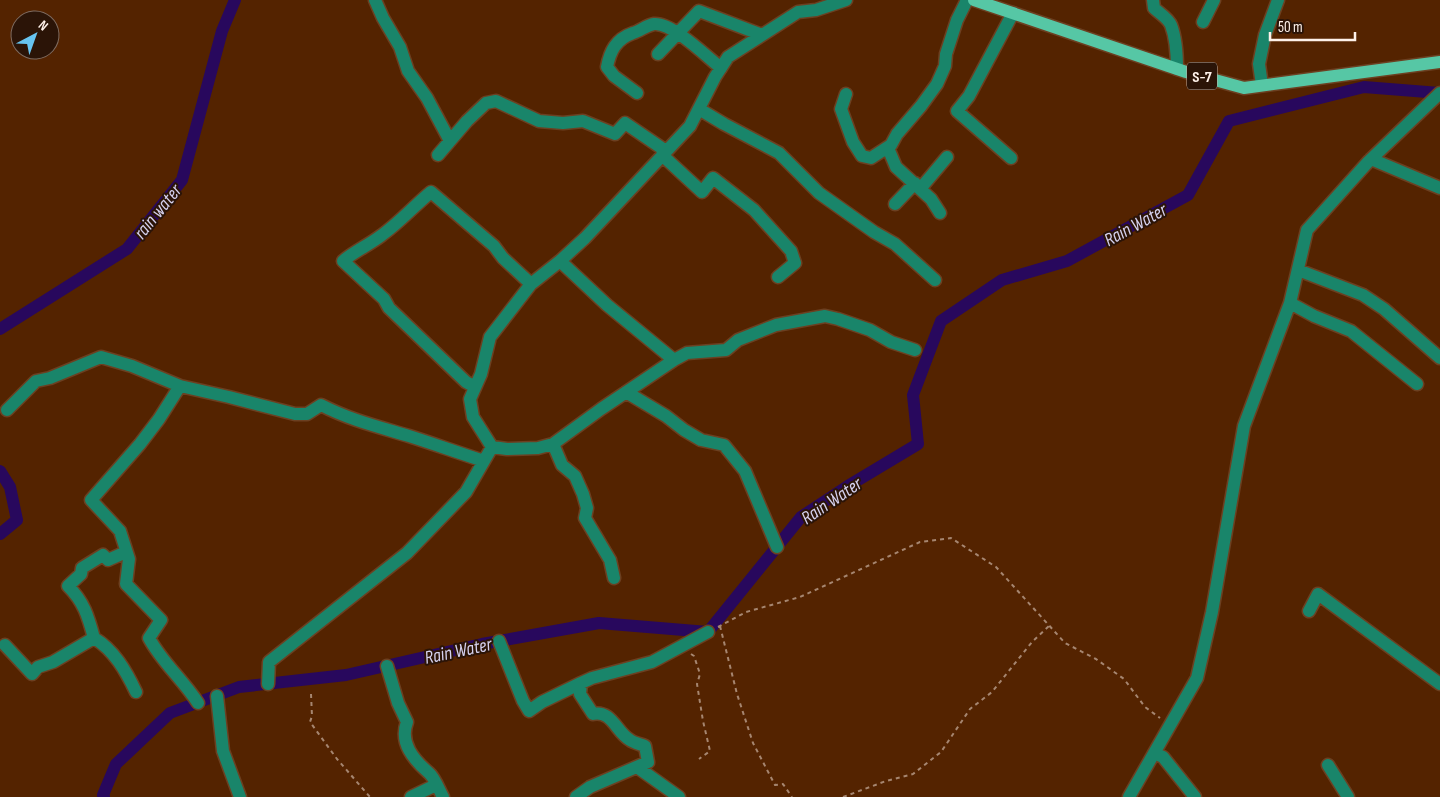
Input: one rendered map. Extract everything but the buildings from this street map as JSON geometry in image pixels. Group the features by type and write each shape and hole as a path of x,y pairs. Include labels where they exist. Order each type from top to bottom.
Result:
{"main road":[{"name":"S-7","path":"974,0 1177,69 1244,88 1440,62"}],"street":[{"path":"375,0 382,18 400,47 408,71 427,98 450,141"},
{"path":"492,447 473,417 470,399 481,374 490,337 531,284 560,261 584,238 690,126 728,57 798,12 816,10 846,0"},
{"path":"846,94 841,109 853,142 862,156 871,158 892,145 897,134 937,84 945,66 946,54 957,20 967,0"},
{"path":"1153,0 1154,8 1171,25 1177,69"},
{"path":"1203,22 1214,0"},
{"path":"1262,85 1260,64 1266,35 1278,0"},
{"path":"658,54 699,11 762,35"},
{"path":"1011,158 957,111 969,96 1013,13"},
{"path":"637,93 614,76 607,67 609,55 615,44 625,36 655,24 669,28 721,68"},
{"path":"1129,797 1198,678 1212,612 1244,426 1290,302 1307,230 1371,159 1440,93"},
{"path":"438,155 467,121 486,103 496,101 539,121 563,123 583,121 615,134 625,123 664,153 702,192 713,178 754,210 791,251 795,263 778,277"},
{"path":"699,109 779,153 819,193 874,232 895,244 935,280"},
{"path":"888,148 896,167 931,199 940,213"},
{"path":"895,204 918,186 947,157"},
{"path":"1371,159 1440,188"},
{"path":"475,387 466,382 389,308 384,299 343,261 402,220 431,192 494,246 503,258 531,284"},
{"path":"560,261 607,304 674,360"},
{"path":"1298,270 1363,295 1384,309 1440,358"},
{"path":"1290,302 1314,316 1351,331 1417,384"},
{"path":"492,447 538,448 553,444 626,392 687,353 726,350 738,340 776,325 825,316 870,330 891,342 914,350"},
{"path":"7,410 36,381 50,378 101,357 132,366 180,386 295,414 308,414 321,404 338,413 372,426 484,461"},
{"path":"180,386 140,444 91,500 120,531 129,559 126,584 161,620 149,638 153,646 187,686 198,703"},
{"path":"626,392 701,440 724,445 744,472 777,546"},
{"path":"553,444 562,465 575,476 587,508 585,518 610,560 614,578"},
{"path":"268,684 269,662 407,553 466,492 492,447"},
{"path":"126,552 108,560 103,555 82,568 80,574 68,586 79,597 86,611 94,638 104,644 121,664 136,692"},
{"path":"1309,611 1318,594 1440,684"},
{"path":"499,641 523,702 529,711 542,702 592,678 652,662 708,632"},
{"path":"5,645 32,674 38,667 53,662 94,638"},
{"path":"387,666 398,703 407,722 404,730 405,741 423,770 430,774 443,797"},
{"path":"576,797 590,787 648,762 645,746 630,740 620,731 610,717 597,713 593,714 580,694 581,683"},
{"path":"217,696 223,751 240,797"},
{"path":"1154,753 1163,757 1195,797"},
{"path":"1328,765 1348,797"},
{"path":"637,768 679,797"},
{"path":"411,797 436,785"}],"path":[{"path":"708,632 746,612 800,598 920,542 951,538 996,567 1065,643 1096,659 1124,679 1145,707 1170,726"},
{"path":"720,626 737,694 753,743 775,786 783,784 792,797"},
{"path":"842,797 886,781 913,774 941,752 970,709 992,692 1032,642 1049,626"},
{"path":"682,646 694,656 700,674 697,684 702,721 710,751 699,759"},
{"path":"310,694 312,716 310,722 337,759 370,797"}],"waterway":[{"name":"rain water","path":"0,329 127,249 182,180 222,31 235,0"},
{"name":"Rain Water","path":"104,797 103,795 116,764 170,713 239,687 346,675 482,644 599,623 708,632 801,517 918,444 913,395 941,321 1002,280 1067,261 1188,195 1229,121 1364,87 1440,93"},
{"name":"rain water","path":"0,471 10,487 17,520 0,534"}]}
